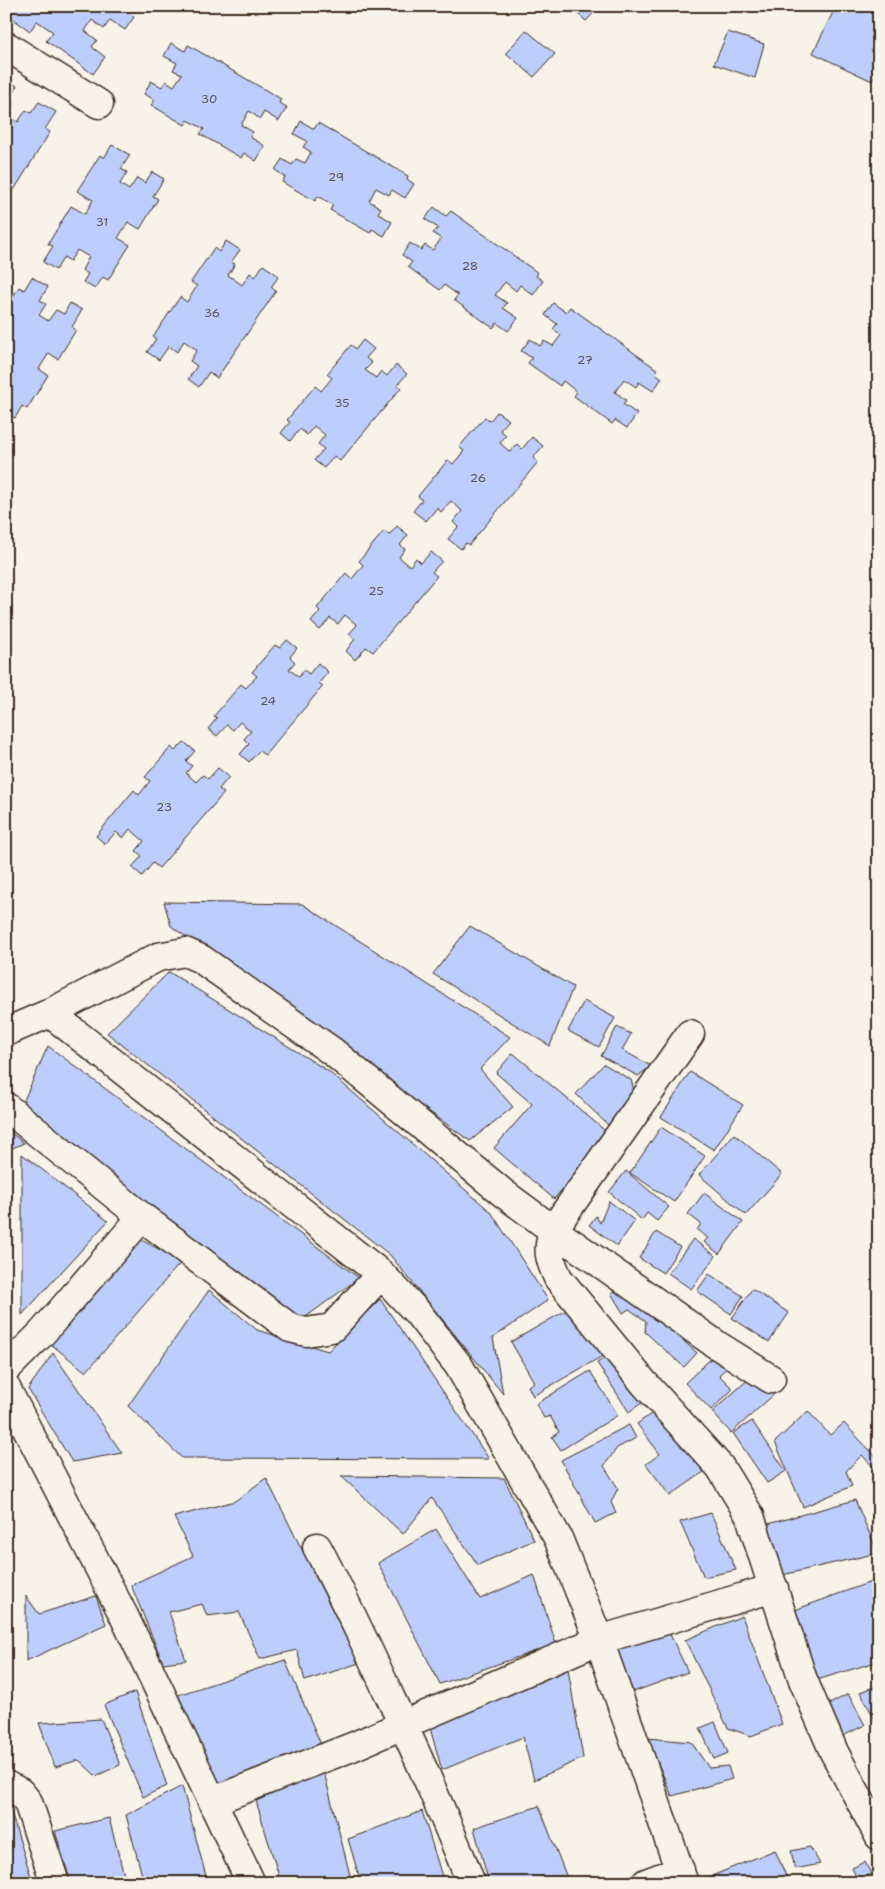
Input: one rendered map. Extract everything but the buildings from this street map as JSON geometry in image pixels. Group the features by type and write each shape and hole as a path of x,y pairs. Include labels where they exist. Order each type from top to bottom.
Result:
{"street":[{"path":"6,46 99,104"},
{"path":"6,1032 50,1013 158,957 185,952 201,959 333,1052 503,1193 553,1230 717,1345 771,1379"},
{"path":"50,1013 381,1274 417,1312 460,1366 558,1538 599,1640 682,1876 646,1883"},
{"path":"690,1034 553,1230 548,1247 550,1260 558,1278 644,1383 720,1467 750,1516 803,1680 834,1752 879,1836"},
{"path":"6,1107 142,1217 290,1328 306,1332 332,1328 381,1274"},
{"path":"6,1369 42,1333 142,1217"},
{"path":"6,1388 124,1616 251,1883"},
{"path":"316,1546 345,1598 451,1832 471,1883"},
{"path":"213,1801 352,1748 599,1640 774,1588"},
{"path":"6,1785 20,1792 28,1802 55,1883"}]}
